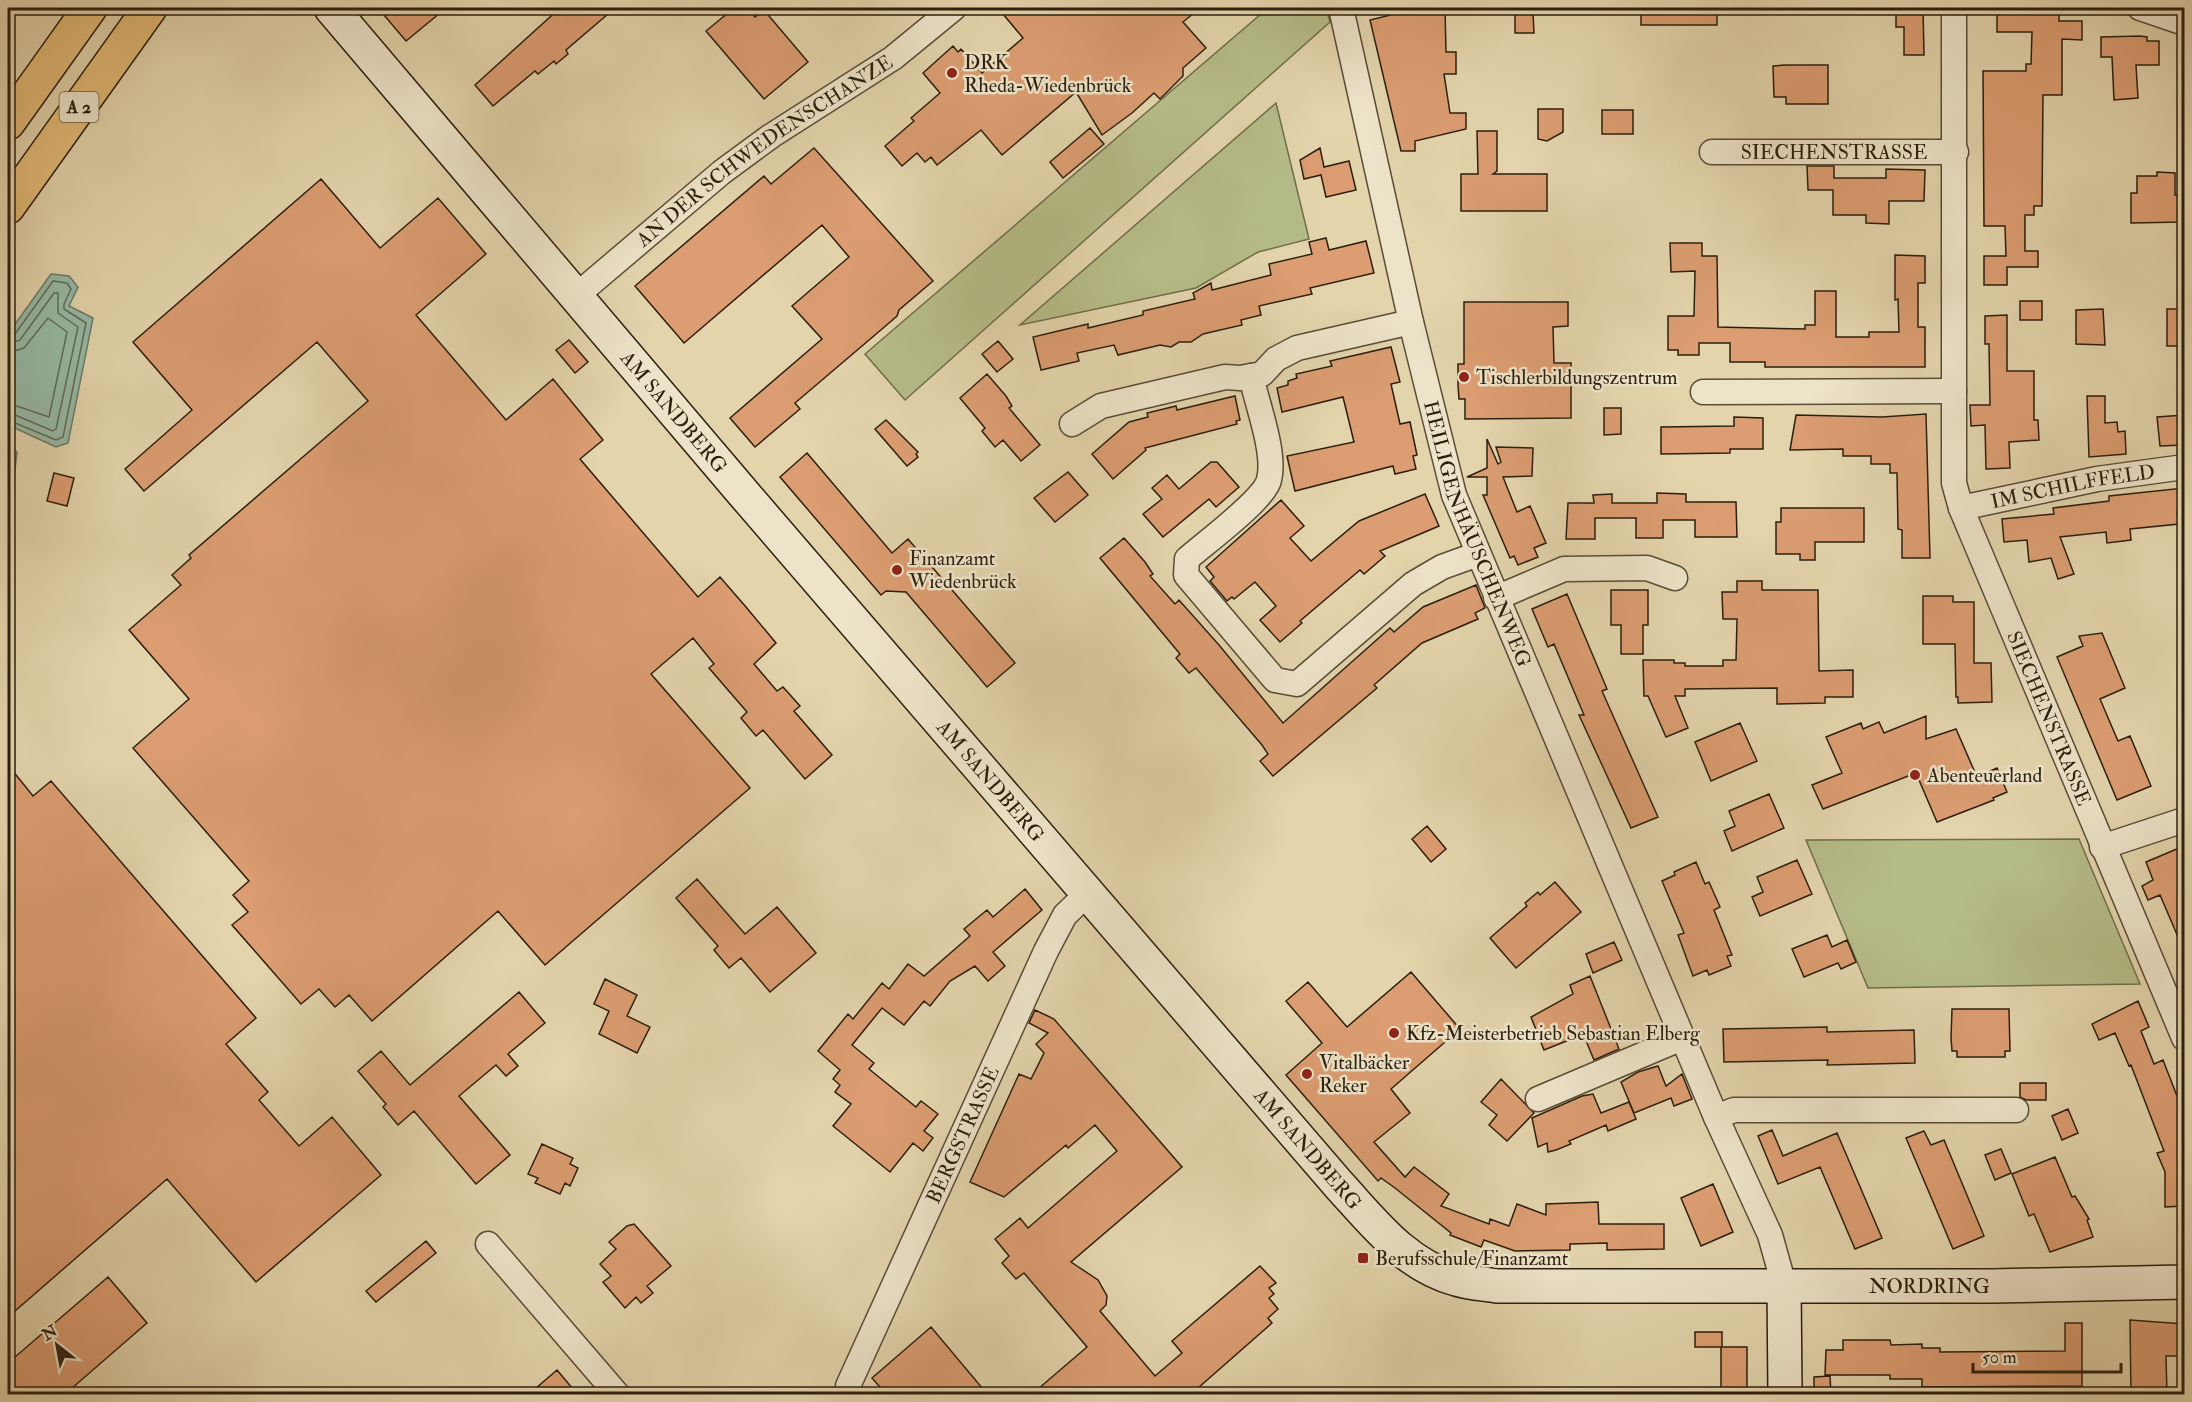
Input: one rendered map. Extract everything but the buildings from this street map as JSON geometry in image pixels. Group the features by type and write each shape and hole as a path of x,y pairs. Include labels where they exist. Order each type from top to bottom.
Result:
{"highway":[{"name":"A 2","path":"8,123 90,8"},
{"name":"A 2","path":"8,207 150,8"}],"main road":[{"name":"AM SANDBERG","path":"331,8 1088,893 1388,1239 1417,1262 1456,1279 1497,1286 1784,1285"},
{"name":"NORDRING","path":"1784,1285 2184,1282"},
{"path":"1784,1285 1785,1395"}],"street":[{"name":"AN DER SCHWEDENSCHANZE","path":"577,295 722,172 771,136 893,58 954,8"},
{"name":"HEILIGENHÄUSCHENWEG","path":"1341,8 1411,322 1454,495 1682,1038 1770,1235 1784,1285"},
{"name":"SIECHENSTRASSE","path":"1954,8 1956,152 1954,483 1961,508 2184,1038"},
{"path":"2140,8 2184,23"},
{"name":"SIECHENSTRASSE","path":"1712,152 1956,152"},
{"path":"1072,424 1101,406 1225,377 1262,374 1276,359 1297,348 1411,322"},
{"path":"1251,376 1271,463 1269,482 1259,497 1187,559 1186,575 1275,680 1297,684 1413,584 1442,567 1478,554"},
{"path":"1703,392 1954,391"},
{"name":"IM SCHILFFELD","path":"1961,508 2097,480 2184,467"},
{"path":"1496,598 1564,569 1647,568 1675,578"},
{"path":"2102,847 2184,820"},
{"name":"BERGSTRASSE","path":"848,1386 1046,951 1065,915 1088,893"},
{"path":"1538,1099 1682,1038"},
{"path":"1716,1117 1734,1110 2016,1110"},
{"path":"488,1244 617,1395"}],"shaded area":[{"path":"1268,8 1326,8 1330,22 905,400 865,354"},
{"path":"1276,103 1309,239 1258,252 1196,288 1020,325"},
{"path":"2079,839 2140,984 1868,988 1806,840"}],"water":[{"path":"51,274 69,276 78,287 69,306 93,318 68,443 56,447 8,425 8,334"},
{"path":"8,444 17,452 13,487 8,498"}],"place":[{"name":"DRK Rheda-Wiedenbrück","path":"952,73"},
{"name":"Tischlerbildungszentrum","path":"1464,377"},
{"name":"Finanzamt Wiedenbrück","path":"897,570"},
{"name":"Abenteuerland","path":"1915,775"},
{"name":"Kfz-Meisterbetrieb Sebastian Elberg","path":"1394,1033"},
{"name":"Vitalbäcker Reker","path":"1307,1074"},
{"name":"Berufsschule/Finanzamt","path":"1363,1258"}]}
